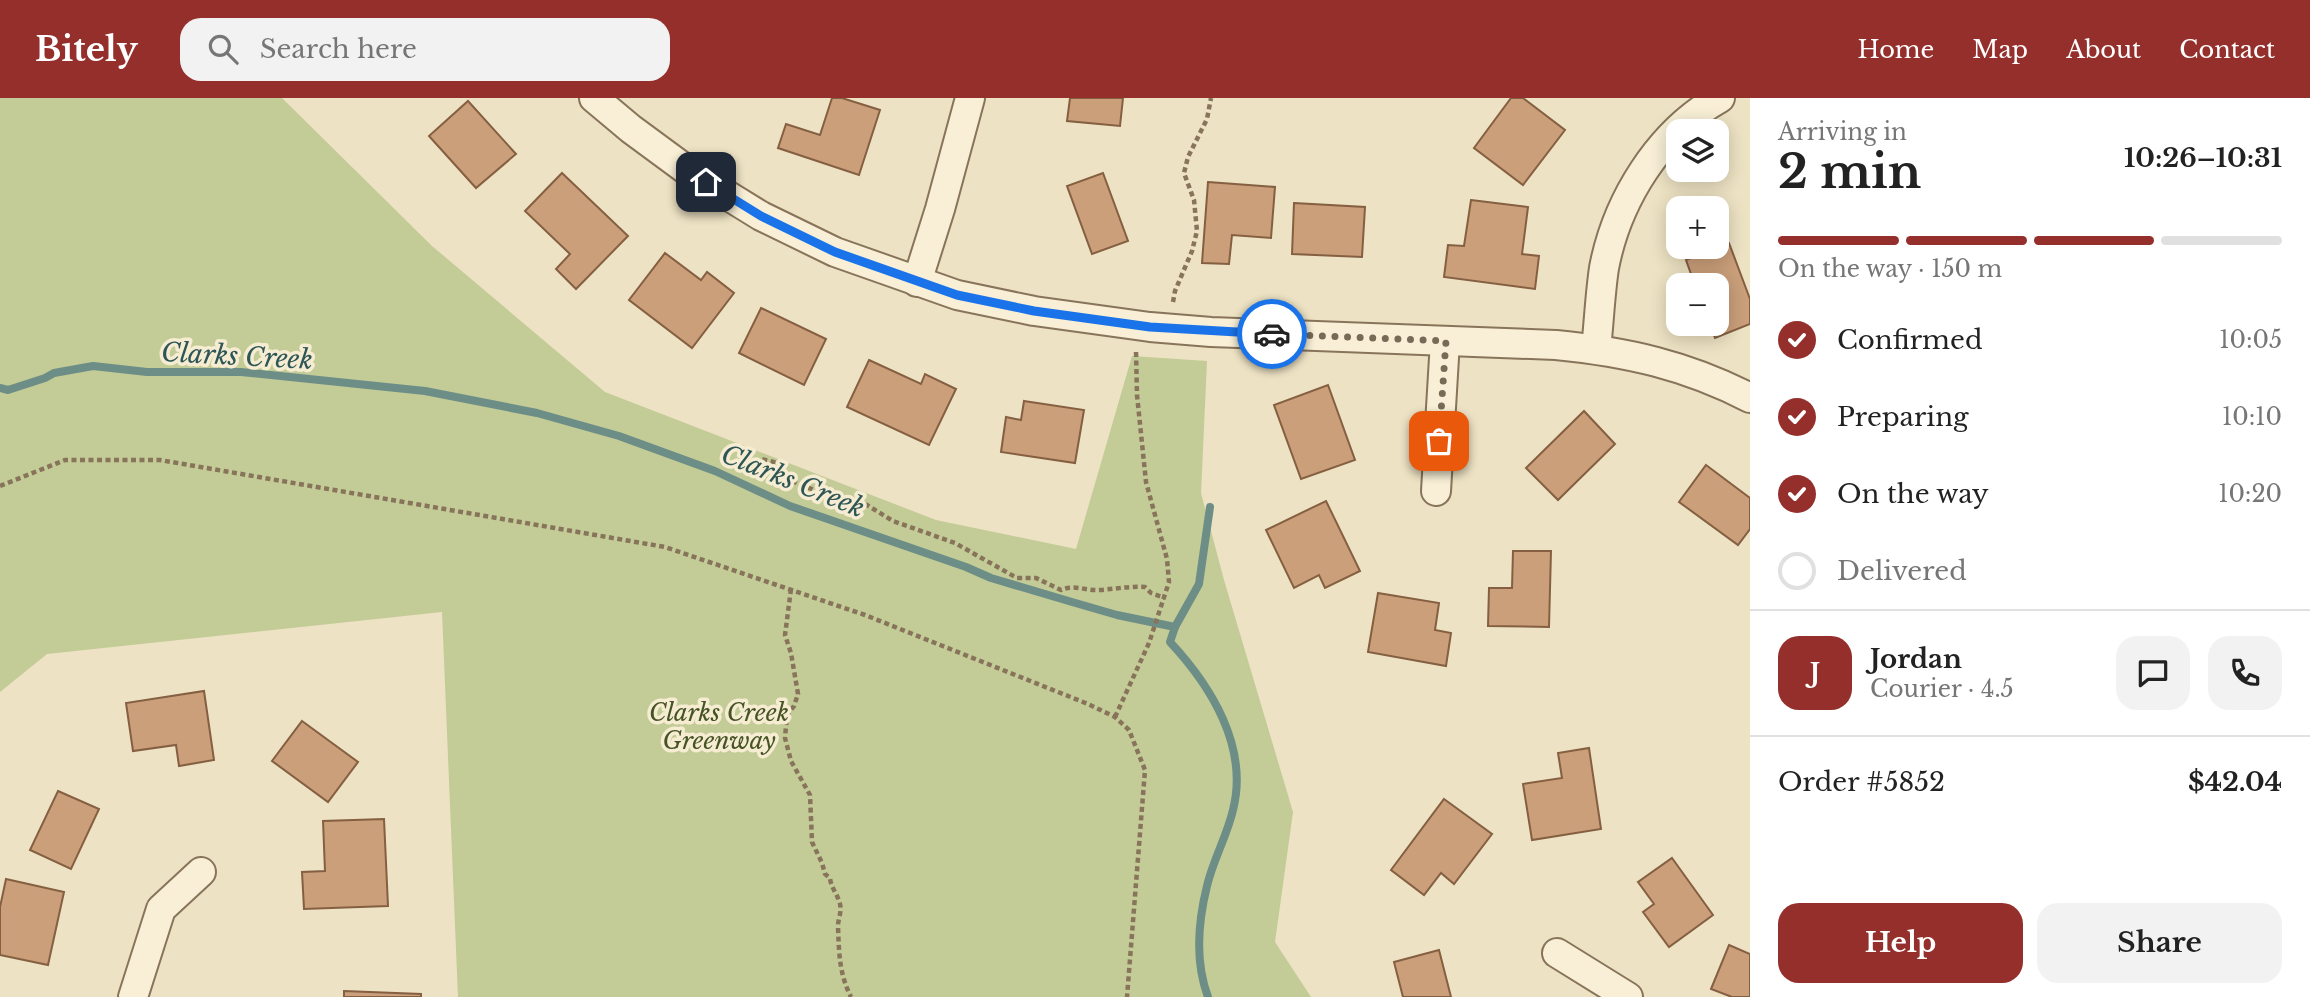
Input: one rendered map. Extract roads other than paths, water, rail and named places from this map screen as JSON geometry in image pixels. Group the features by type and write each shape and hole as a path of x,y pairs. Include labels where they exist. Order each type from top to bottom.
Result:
{"street":[{"path":"594,98 688,171 761,216 835,252 957,295 995,304 1136,325 1596,349 1665,363 1715,380 1750,398"},
{"path":"917,282 970,98"},
{"path":"1596,349 1609,247 1635,184 1661,146 1708,104 1720,98"},
{"path":"1436,491 1446,341"},
{"path":"133,997 161,909 201,872"},
{"path":"1556,953 1628,997"}],"waterway":[{"name":"Clarks Creek","path":"0,388 8,390 54,373 93,366 147,372 241,372 425,391 537,413 619,436 715,471 790,506 991,578 1117,615 1175,627"},
{"name":"Clarks Creek","path":"1208,997 1201,970 1199,942 1202,914 1210,876 1233,810 1237,786 1236,763 1223,719 1212,698 1170,642 1175,627 1199,584 1210,507"}],"park label":[{"name":"Clarks Creek Greenway","path":"719,726"}]}
